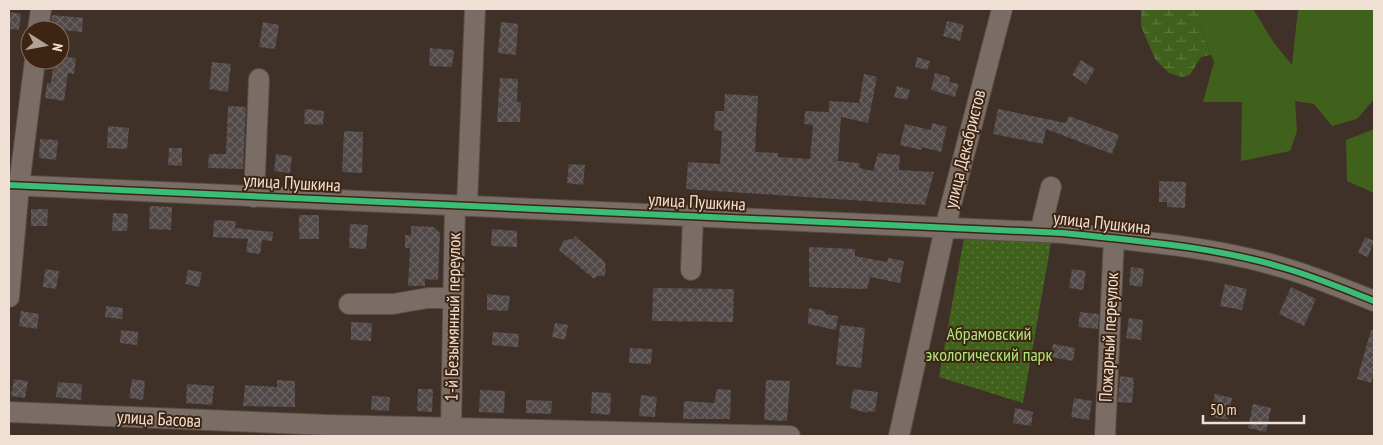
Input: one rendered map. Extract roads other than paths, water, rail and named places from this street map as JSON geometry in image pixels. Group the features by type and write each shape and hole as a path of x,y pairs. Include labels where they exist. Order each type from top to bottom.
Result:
{"street":[{"name":"1-й Безымянный переулок","path":"451,429 453,298 475,9"},
{"name":"улица Декабристов","path":"899,436 945,228 1002,9"},
{"path":"9,297 14,185 33,70"},
{"path":"254,196 256,121 260,79"},
{"name":"улица Пушкина","path":"14,185 1040,232 1114,238 1197,249 1272,264 1374,301"},
{"path":"1040,232 1050,187"},
{"path":"691,270 693,217"},
{"name":"Пожарный переулок","path":"1104,436 1114,238"},
{"path":"350,304 393,304 428,298 453,298"},
{"name":"улица Басова","path":"9,412 241,429 451,429 790,436"}],"park label":[{"name":"Абрамовский экологический парк","path":"989,344"}]}
